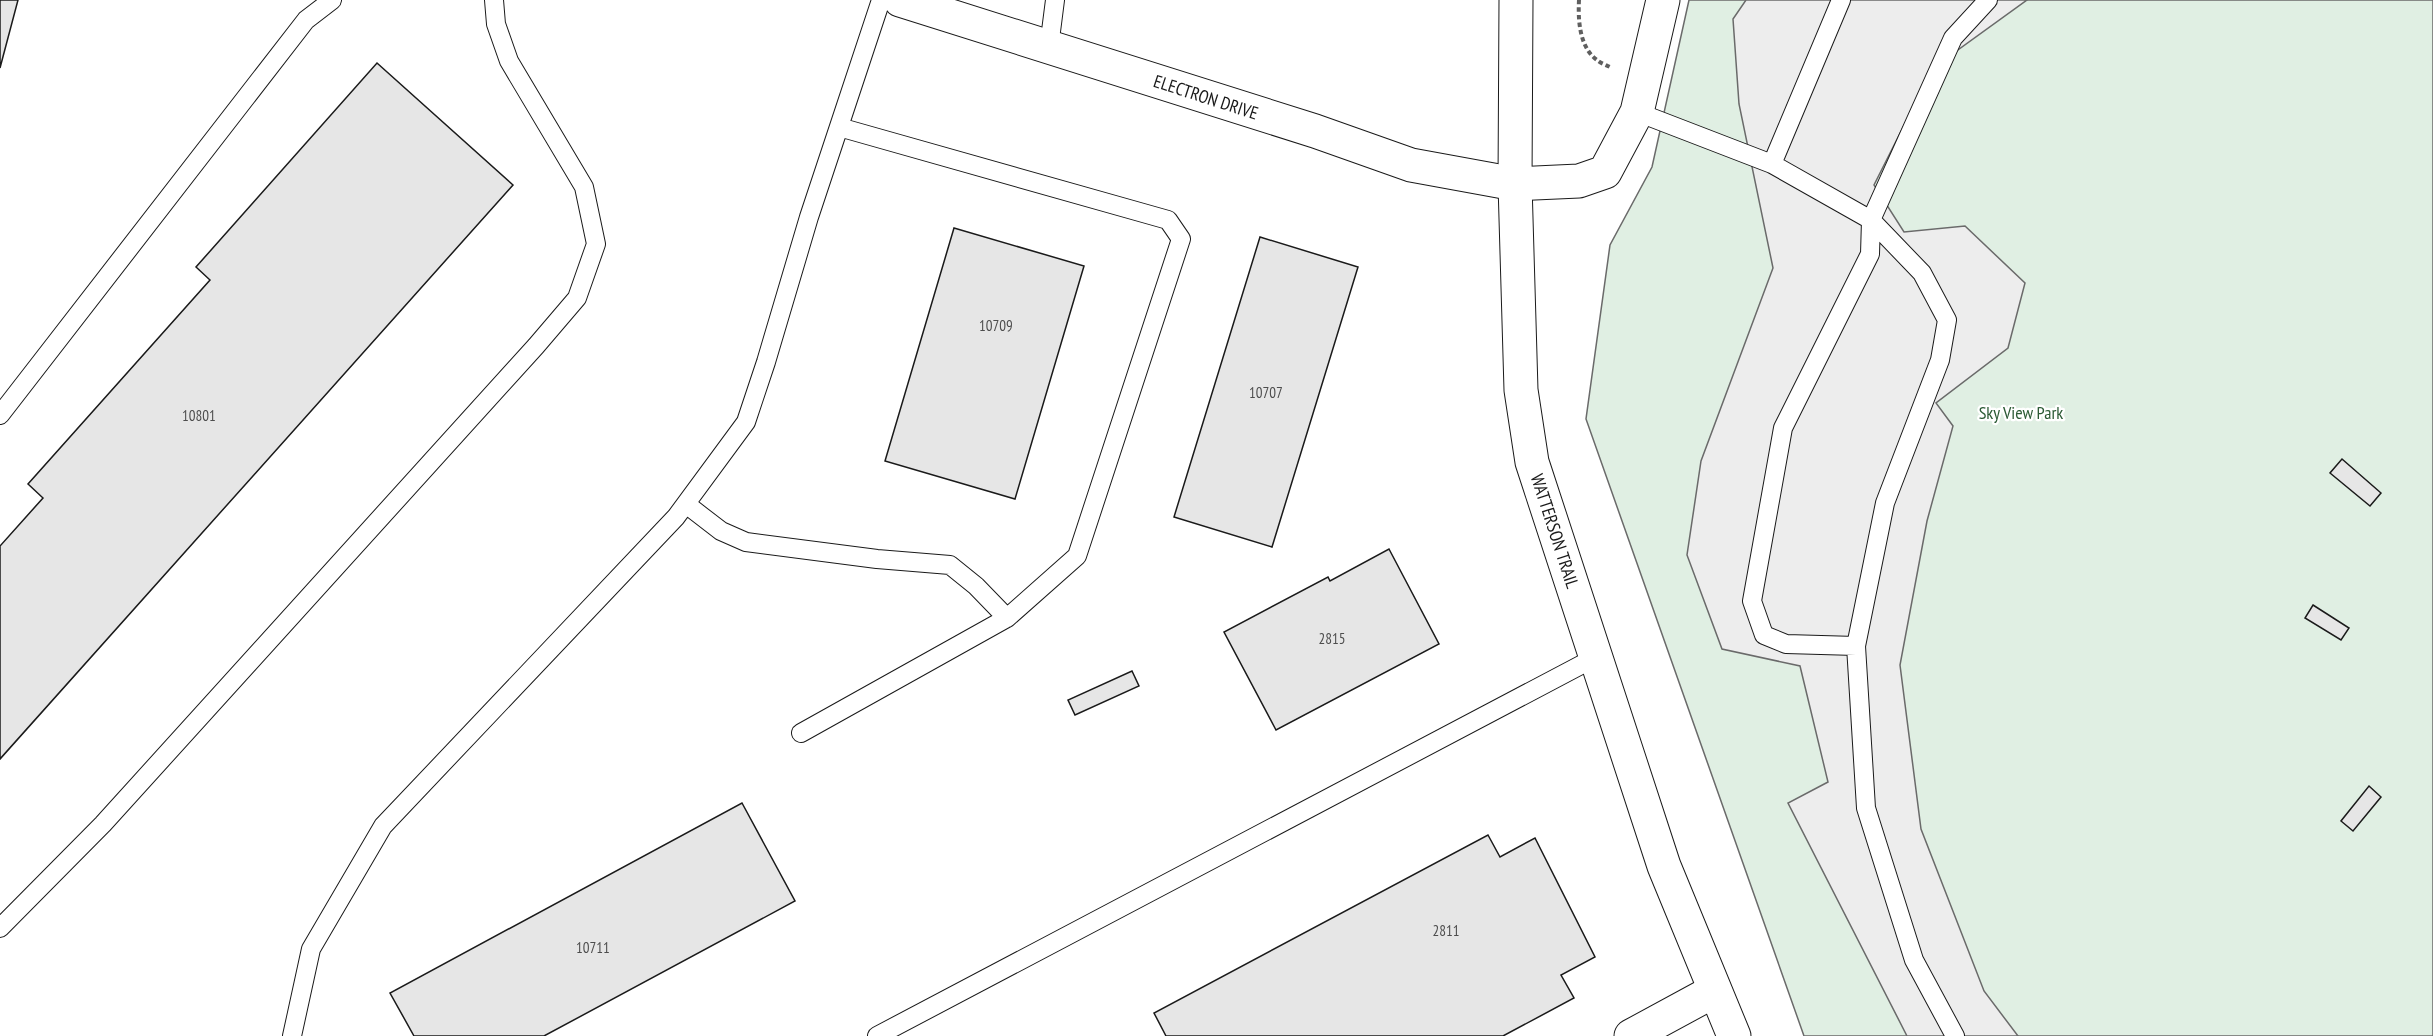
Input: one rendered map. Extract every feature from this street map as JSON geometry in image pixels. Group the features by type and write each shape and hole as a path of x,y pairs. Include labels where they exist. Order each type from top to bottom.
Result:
{"main road":[{"name":"ELECTRON DRIVE","path":"900,0 1316,131 1411,165 1515,184 1579,181 1605,172 1636,112 1663,0"},
{"name":"WATTERSON TRAIL","path":"1516,0 1515,184 1521,390 1532,462 1664,866 1734,1036"},
{"path":"1631,1036 1714,991"}],"lane":[{"path":"0,415 306,20 332,0"},
{"path":"0,928 103,824 577,298 596,244 584,187 509,61 489,0"},
{"path":"292,1036 311,949 383,826 676,517 746,422 881,0"},
{"path":"1049,47 1055,0"},
{"path":"1772,164 1841,0"},
{"path":"1856,646 1786,644 1764,635 1752,601 1783,428 1870,254 1870,220 1953,38 1988,0"},
{"path":"1636,112 1772,164 1870,220 1922,273 1947,320 1940,360 1885,502 1856,646 1866,808 1914,960 1955,1036"},
{"path":"801,733 1007,618 1077,556 1181,239 1168,220 839,128"},
{"path":"686,504 721,531 746,542 877,559 950,565 976,585 1007,618"},
{"path":"877,1036 1596,657"}],"path":[{"path":"1579,0 1578,20 1584,43 1596,60 1644,78"}],"green space":[{"name":"Sky View Park","path":"1689,0 2433,0 2433,1036 1804,1036 1586,419 1610,245 1652,167"}],"shaded area":[{"path":"1746,0 2027,0 1933,68 1874,185 1904,232 1965,226 2025,283 2008,348 1936,403 1953,426 1927,521 1900,665 1921,829 1984,991 2018,1036 1907,1036 1788,803 1828,782 1800,666 1722,649 1687,555 1701,461 1773,268 1739,104 1733,19"}],"building":[{"path":"0,0 18,0 0,68"},
{"path":"377,63 513,185 0,759 0,546 43,498 28,484 210,280 196,267"},
{"path":"954,228 1084,266 1015,499 885,461"},
{"path":"1260,237 1358,267 1272,547 1174,517"},
{"path":"2342,459 2381,493 2370,506 2330,473"},
{"path":"1389,549 1439,644 1276,730 1224,632 1328,577 1330,581"},
{"path":"2313,605 2349,628 2341,640 2305,618"},
{"path":"1132,671 1139,686 1075,715 1068,700"},
{"path":"2369,786 2381,797 2353,831 2341,821"},
{"path":"742,803 795,901 544,1036 414,1036 390,993"},
{"path":"1488,835 1500,857 1535,838 1595,957 1561,975 1574,998 1503,1036 1166,1036 1154,1013"}]}
